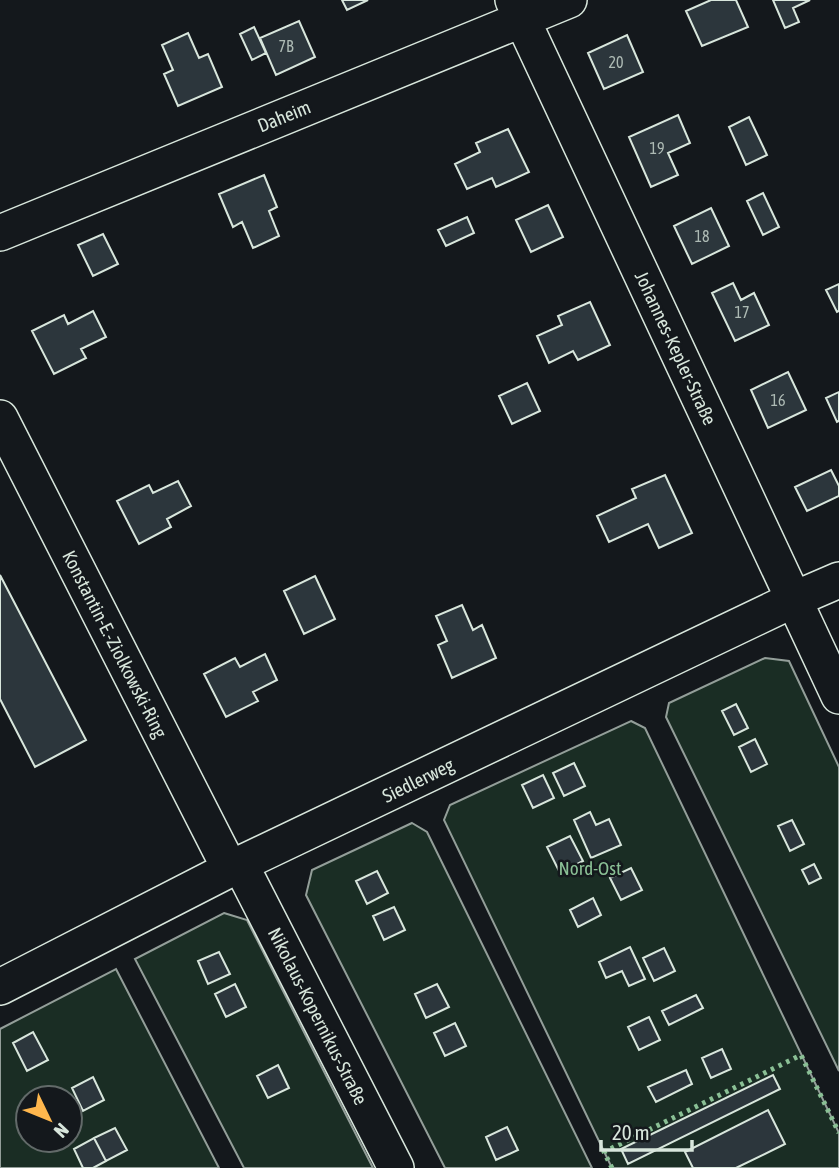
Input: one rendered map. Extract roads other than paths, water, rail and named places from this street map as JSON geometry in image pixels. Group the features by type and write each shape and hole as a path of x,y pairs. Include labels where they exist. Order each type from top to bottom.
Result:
{"street":[{"name":"Daheim","path":"0,233 517,10 569,0"},
{"name":"Johannes-Kepler-Straße","path":"517,10 839,696"},
{"name":"Konstantin-E.-Ziolkowski-Ring","path":"0,418 235,867"},
{"name":"Siedlerweg","path":"0,987 235,867 839,580"},
{"name":"Nikolaus-Kopernikus-Straße","path":"235,867 396,1168"}],"park label":[{"name":"Nord-Ost","path":"590,868"}]}
